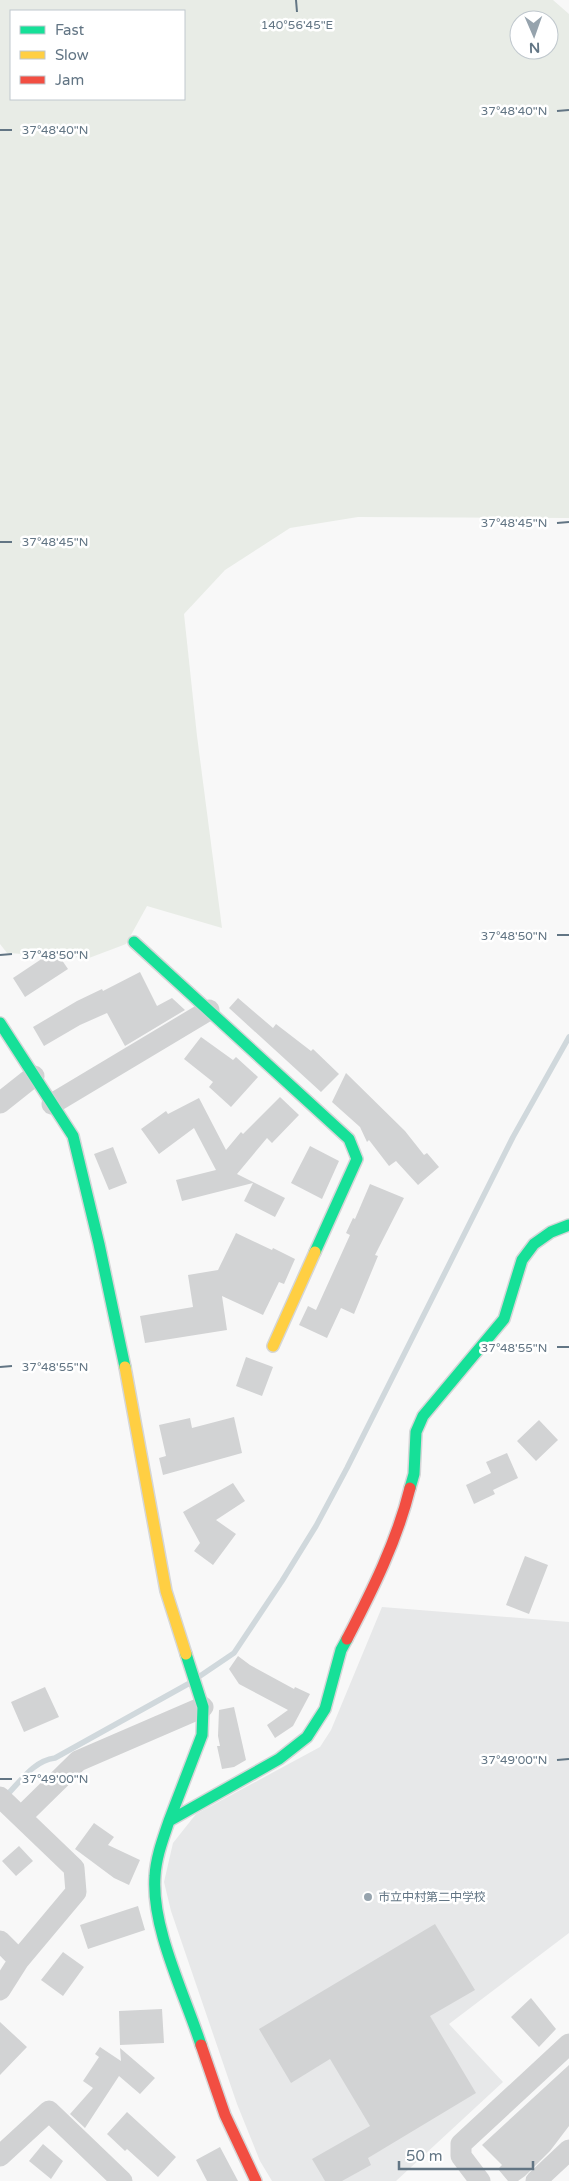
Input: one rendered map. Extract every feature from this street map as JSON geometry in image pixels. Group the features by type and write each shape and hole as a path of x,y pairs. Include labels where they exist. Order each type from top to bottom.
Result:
{"street":[{"path":"134,942 349,1139 358,1159 273,1346"},
{"path":"52,1104 209,1010"},
{"path":"0,1023 73,1136 120,1341 166,1592 203,1707 202,1735 155,1862 155,1900 165,1938 217,2098 244,2160 256,2181"},
{"path":"0,1103 34,1076"},
{"path":"169,1820 279,1759 308,1737 325,1709 341,1650 372,1592 406,1505 414,1474 416,1432 423,1416 504,1319 522,1260 534,1244 552,1232 569,1225"},
{"path":"22,1816 78,1761 203,1707"},
{"path":"0,1797 22,1816 74,1868 76,1892 19,1960 0,1990"},
{"path":"0,1941 19,1960"},
{"path":"480,2181 461,2156 461,2144 569,2044"},
{"path":"0,2156 49,2110 117,2180"},
{"path":"536,2181 569,2150"}],"shaded area":[{"path":"0,0 553,0 569,14 569,518 358,517 290,528 225,570 184,614 197,736 222,928 147,906 126,944 89,958 7,953 0,944"},
{"name":"市立中村第二中学校","path":"382,1607 569,1622 569,1933 449,2024 503,2082 396,2181 272,2181 260,2161 237,2104 171,1911 164,1882 173,1843 196,1814 320,1747 331,1730"}],"building":[{"path":"55,950 68,969 25,997 13,978"},
{"path":"140,972 157,1006 172,998 185,1010 125,1046 107,1013 80,1025 44,1046 33,1027 77,1001 102,989 103,991"},
{"path":"238,998 273,1028 276,1024 311,1051 313,1049 339,1074 321,1092 229,1008"},
{"path":"201,1037 233,1060 236,1057 258,1077 231,1107 209,1087 213,1082 184,1059"},
{"path":"346,1073 405,1131 424,1155 427,1153 439,1167 418,1185 396,1161 389,1166 369,1140 367,1142 360,1127 332,1102"},
{"path":"280,1097 299,1115 272,1143 267,1138 237,1174 285,1198 275,1217 244,1201 253,1183 182,1201 176,1180 216,1170 194,1128 159,1154 141,1129 166,1111 168,1114 199,1098 226,1150 241,1132 243,1134"},
{"path":"310,1146 339,1161 322,1199 291,1183"},
{"path":"113,1147 127,1183 109,1190 94,1154"},
{"path":"370,1184 404,1198 375,1255 378,1256 354,1314 341,1308 327,1338 299,1325 308,1306 316,1310 350,1235 346,1233 353,1218 355,1219"},
{"path":"236,1233 295,1259 284,1284 279,1282 263,1315 222,1296 227,1330 145,1343 140,1316 193,1307 188,1275 218,1270"},
{"path":"246,1357 273,1367 262,1396 236,1386"},
{"path":"234,1417 242,1453 163,1475 159,1458 166,1456 159,1425 190,1418 192,1428"},
{"path":"539,1420 558,1440 536,1461 517,1441"},
{"path":"507,1453 518,1478 493,1490 495,1494 474,1504 466,1485 491,1473 486,1462"},
{"path":"233,1483 245,1501 216,1520 236,1534 213,1565 194,1551 200,1543 183,1512"},
{"path":"525,1556 548,1565 529,1614 506,1605"},
{"path":"238,1656 250,1665 294,1689 295,1687 310,1694 293,1726 275,1738 267,1725 288,1710 239,1684 229,1669"},
{"path":"45,1687 59,1717 24,1732 11,1702"},
{"path":"234,1707 246,1760 234,1767 222,1769 217,1746 220,1746 218,1736 219,1710"},
{"path":"94,1823 114,1837 108,1845 140,1860 129,1885 114,1878 75,1849"},
{"path":"19,1846 33,1861 16,1876 2,1861"},
{"path":"138,1906 145,1930 88,1949 80,1925"},
{"path":"435,1924 475,1990 430,2016 476,2093 368,2158 371,2165 342,2181 325,2181 312,2159 370,2126 330,2059 291,2083 259,2029"},
{"path":"63,1952 84,1967 63,1996 41,1980"},
{"path":"531,1998 556,2029 539,2047 511,2017"},
{"path":"162,2009 164,2043 120,2045 119,2011"},
{"path":"0,2022 27,2047 0,2075"},
{"path":"100,2047 121,2061 120,2048 155,2078 140,2094 119,2076 85,2128 70,2114 93,2088 83,2081 99,2057 95,2054"},
{"path":"569,2065 569,2126 550,2151 525,2176 518,2181 508,2181 498,2169 502,2165 482,2145"},
{"path":"127,2112 176,2157 158,2177 107,2134"},
{"path":"43,2144 63,2161 51,2179 29,2161"},
{"path":"220,2147 238,2181 207,2181 196,2160"}],"waterway":[{"path":"200,1676 234,1653 316,1526 513,1137 569,1037"},
{"path":"6,1796 28,1772 40,1763 55,1758 188,1684"}],"traffic: fast":[{"path":"134,942 349,1139 357,1159 315,1252"},
{"path":"0,1023 73,1136 99,1244 125,1367"},
{"path":"410,1488 414,1474 416,1432 423,1416 504,1319 522,1260 534,1244 551,1232 569,1225"},
{"path":"201,2045 170,1961 158,1917 155,1876 160,1848 169,1821 279,1759 307,1737 325,1709 341,1650 347,1639"},
{"path":"169,1821 202,1735 203,1707 186,1654"}],"traffic: slow":[{"path":"273,1346 315,1252"},
{"path":"125,1367 166,1591 186,1654"}],"traffic: jam":[{"path":"347,1639 391,1546 410,1488"},
{"path":"201,2045 225,2115 256,2181"}],"place":[{"name":"市立中村第二中学校","path":"368,1897"}]}
